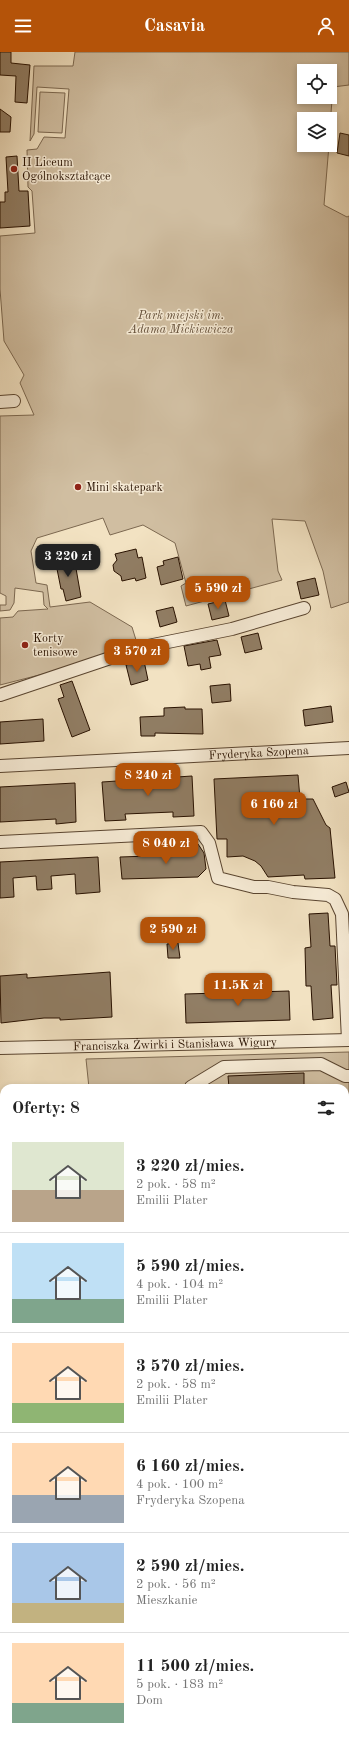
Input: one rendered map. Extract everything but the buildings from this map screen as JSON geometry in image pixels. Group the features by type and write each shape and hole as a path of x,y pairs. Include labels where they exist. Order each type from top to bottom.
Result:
{"street":[{"path":"0,402 14,401"},
{"path":"0,695 143,647 232,629 304,608"},
{"name":"Fryderyka Szopena","path":"0,766 349,748"},
{"path":"0,842 201,832 209,843 218,878 254,888 268,887 293,892 328,895 335,899 342,914 348,1040"},
{"name":"Franciszka Żwirki i Stanisława Wigury","path":"0,1048 348,1040"},
{"path":"196,1084 224,1067 321,1064 345,1076 349,1076"}],"green space":[{"name":"Park miejski im. Adama Mickiewicza","path":"75,52 349,52 349,85 337,86 337,64 297,64 297,104 332,104 331,112 297,112 297,152 328,152 324,205 347,217 349,216 349,602 331,608 323,571 305,521 272,519 278,571 282,580 186,606 181,586 186,583 175,543 143,525 110,535 103,518 37,538 31,551 36,583 47,585 50,607 90,602 132,627 136,640 131,647 51,672 0,685 0,618 13,617 18,611 48,609 44,605 43,592 15,588 14,603 10,610 0,611 0,605 6,605 6,596 0,593 0,416 34,415 20,383 24,375 4,341 0,289 0,236 35,233 32,191 28,187 27,150 37,149 44,137 65,138 69,89 37,87 34,134 30,141 34,66 73,66"},
{"path":"40,92 65,93 62,133 38,132"},
{"path":"349,1052 349,1084 89,1084 86,1059"}],"place":[{"name":"II Liceum Ogólnokształcące","path":"14,169"},
{"name":"Mini skatepark","path":"78,487"},
{"name":"Korty tenisowe","path":"25,645"}]}
